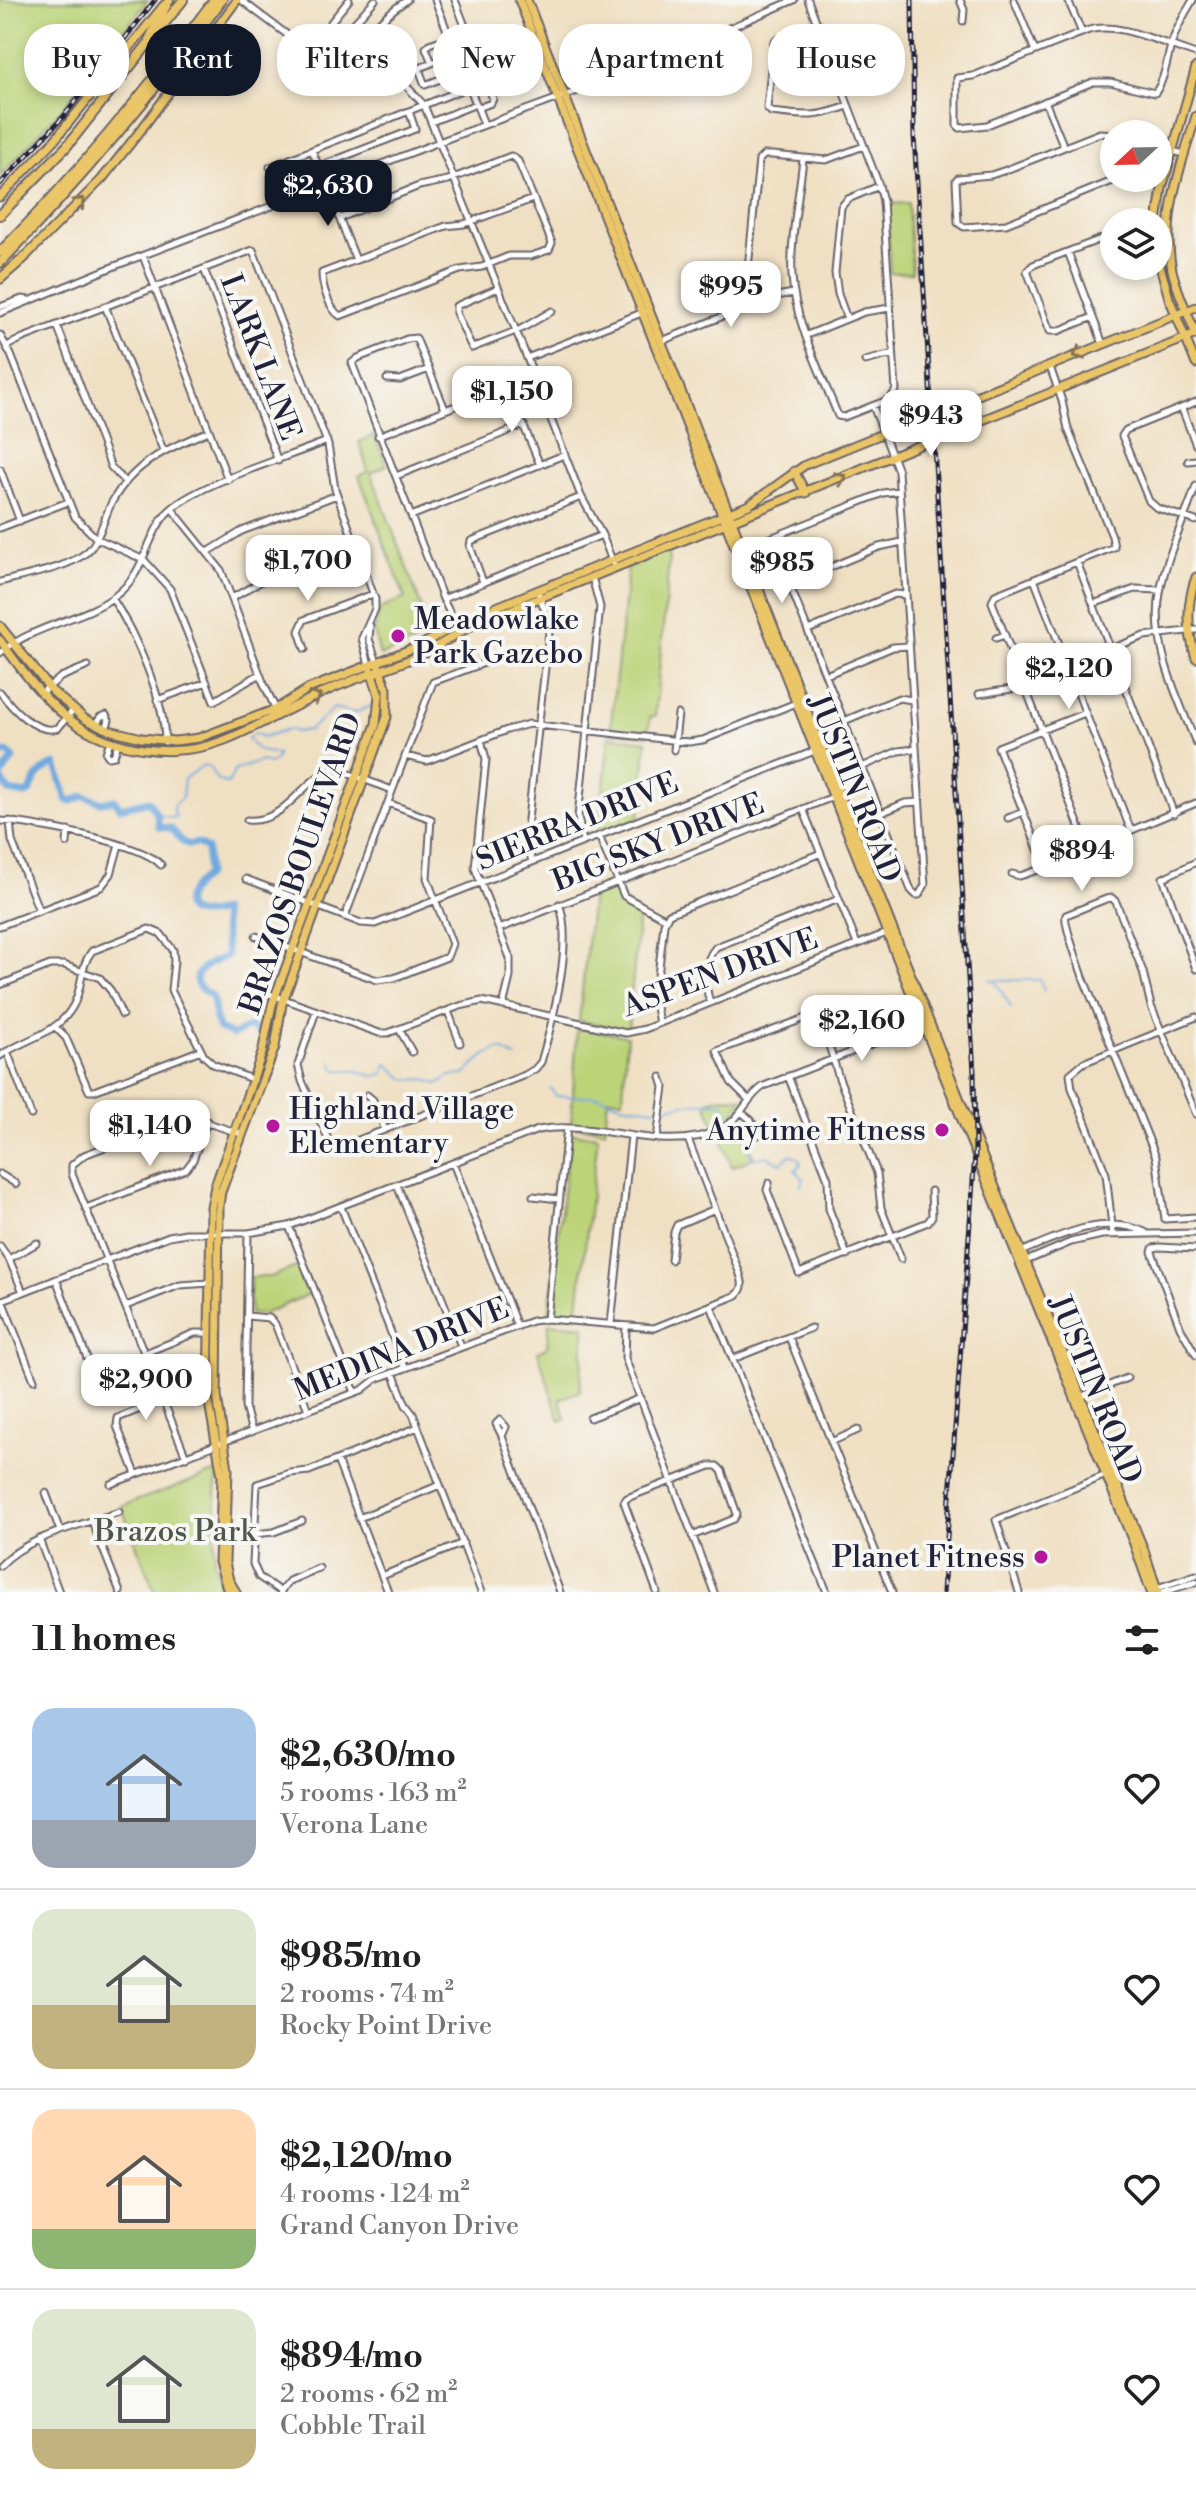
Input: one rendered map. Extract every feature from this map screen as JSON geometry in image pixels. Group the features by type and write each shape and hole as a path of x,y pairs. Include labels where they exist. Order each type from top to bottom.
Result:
{"highway":[{"path":"157,24 168,0"},
{"path":"164,24 183,0"},
{"path":"135,103 207,0"},
{"path":"0,252 87,160 214,0"},
{"path":"0,263 147,101 222,0"},
{"path":"0,215 67,146 145,49"},
{"path":"0,280 25,257"}],"main road":[{"path":"0,197 53,142 168,0"},
{"path":"25,257 102,179 239,0"},
{"name":"JUSTIN ROAD","path":"519,0 727,519 743,549 796,703 819,749 833,797 914,983 926,1023"},
{"name":"JUSTIN ROAD","path":"527,0 560,97"},
{"path":"1172,151 1196,67"},
{"path":"1171,208 1196,116"},
{"path":"0,640 70,714 114,741 166,750 209,745 374,668 418,656 457,629 538,594 647,549 806,493 1196,334 1180,295 1172,264"},
{"path":"1165,280 1196,364"},
{"path":"647,549 669,546 705,532 759,500 794,471 1196,305 1180,295"},
{"name":"JUSTIN ROAD","path":"645,312 662,341 670,373"},
{"path":"970,398 980,422"},
{"path":"794,471 806,493"},
{"name":"JUSTIN ROAD","path":"727,519 731,538 819,749 890,931 898,960 1155,1591"},
{"path":"705,532 719,531 731,538"},
{"path":"538,594 592,577 614,564"},
{"path":"1196,577 1190,598 1196,658"},
{"path":"0,626 6,648"},
{"name":"BRAZOS BOULEVARD","path":"223,1463 215,1445 208,1397 215,1186 258,1081 269,1013 280,998 302,953 336,861 379,709 374,668"},
{"path":"70,714 106,729 165,741 212,735 278,713"},
{"name":"BRAZOS BOULEVARD","path":"280,998 292,949 326,857 361,778"},
{"path":"326,857 336,861"},
{"path":"898,960 914,983"},
{"name":"BRAZOS BOULEVARD","path":"214,1283 218,1407 224,1442 225,1563 236,1592"},
{"name":"BRAZOS BOULEVARD","path":"224,1508 219,1562 228,1592"}],"street":[{"path":"239,0 277,27"},
{"path":"330,24 349,0"},
{"path":"353,24 375,0"},
{"path":"378,24 385,14 407,0"},
{"path":"435,0 445,24"},
{"path":"431,122 491,103 493,99 455,0"},
{"path":"0,307 22,299 29,300 698,44 740,22 794,0"},
{"path":"808,0 817,22 774,41 766,106 771,112 811,116 848,106"},
{"path":"960,0 964,10 963,21"},
{"path":"1014,0 1035,51"},
{"path":"1068,0 1082,33"},
{"path":"1190,1 1171,46 1155,93 1097,82 987,125 960,128 957,125 955,83 961,77 973,76 1095,28 1109,28 1171,46 1196,54"},
{"path":"433,43 426,48 432,63 419,69 425,85 433,82"},
{"path":"416,96 424,105 564,455 614,564"},
{"path":"409,111 415,129 287,179 270,167 312,150 409,111 446,96"},
{"path":"473,96 484,124"},
{"path":"803,159 792,257 794,293 807,335 841,417 873,406 895,394 883,201 844,96"},
{"path":"1045,101 1064,147"},
{"path":"1100,133 991,175 956,180 958,223 964,227 1001,225 1100,186"},
{"path":"754,304 747,278 758,162 764,155 829,159 864,146"},
{"path":"312,150 356,260"},
{"path":"1172,151 1185,154"},
{"path":"340,218 419,186 454,178 514,156 543,218 552,247 535,255 509,256 460,270 337,315 322,273 446,226 471,221 533,199"},
{"path":"847,319 836,277 841,207 848,199 879,185"},
{"path":"1093,317 1058,331 1050,331 1028,269 1100,239"},
{"name":"BRAZOS BOULEVARD","path":"204,269 253,250 327,441 337,495 373,594 375,606 369,639 374,668"},
{"path":"1068,251 1103,344"},
{"path":"143,256 228,480"},
{"path":"7,346 204,269"},
{"name":"LARK LANE","path":"204,269 278,461"},
{"path":"498,288 456,306 456,314 472,348 516,331 552,311"},
{"path":"662,341 781,294 794,293"},
{"path":"0,313 27,304 29,300"},
{"path":"105,306 163,450"},
{"path":"807,335 876,309 890,308"},
{"path":"527,358 645,312"},
{"path":"57,325 111,467 125,482"},
{"path":"0,335 68,502 81,526 96,538 144,560 173,593 214,701 260,674"},
{"path":"445,409 416,338 354,360 353,371 457,629"},
{"path":"865,361 893,354"},
{"path":"1049,366 1068,429 1114,547 993,597 992,602 1088,849"},
{"path":"387,379 400,380 429,369"},
{"path":"378,436 507,386 540,465"},
{"path":"1196,402 1122,432 1149,501 1157,508 1196,521"},
{"path":"771,538 911,890 919,895 925,885 898,471 873,406"},
{"path":"1182,408 1196,445"},
{"path":"396,476 524,425"},
{"path":"0,582 43,571 89,550 113,501 138,469 163,450 209,431"},
{"path":"6,648 30,633 112,598 134,577 160,523 189,495 327,441"},
{"path":"411,516 564,455"},
{"path":"1188,461 1196,460"},
{"path":"0,469 20,521"},
{"path":"1196,486 1160,590 1159,634 1165,661 1196,743"},
{"path":"743,549 883,493 899,491"},
{"path":"208,552 242,531 337,495"},
{"path":"483,582 471,541 581,496"},
{"path":"0,528 68,502"},
{"path":"172,509 221,570 278,713"},
{"path":"443,599 602,535"},
{"path":"790,584 879,547 902,542"},
{"path":"232,598 267,578 355,544"},
{"path":"1077,562 1174,814"},
{"path":"583,842 578,817 600,607 592,577"},
{"path":"1034,579 1131,831"},
{"path":"1093,604 1135,589 1160,590"},
{"path":"305,649 299,628 304,620 373,594"},
{"path":"532,862 526,837 548,621 538,594"},
{"path":"808,630 895,594 905,595"},
{"path":"112,598 127,621 164,718 166,750"},
{"path":"1067,666 1144,636 1192,630"},
{"path":"996,638 1005,635"},
{"path":"826,675 893,647 909,646"},
{"path":"345,917 433,682 522,649 546,650"},
{"path":"44,690 61,677 88,666"},
{"path":"157,700 207,682"},
{"path":"979,694 1025,687"},
{"path":"0,692 19,714 47,729 58,728 70,714"},
{"path":"844,721 899,698 912,700"},
{"path":"405,756 427,761 518,726 538,725 676,741 703,740 796,703"},
{"path":"1045,867 998,747 1085,713"},
{"path":"674,750 678,714"},
{"name":"SIERRA DRIVE","path":"246,879 361,923 375,924 850,737"},
{"path":"481,740 486,759 475,862 511,967 503,1006"},
{"path":"862,767 898,751 915,749"},
{"path":"247,820 257,820 279,812 319,775 331,769 338,768 392,790"},
{"name":"BIG SKY DRIVE","path":"499,929 833,797"},
{"path":"881,813 905,803 919,802"},
{"path":"256,936 371,979 394,978 447,957 452,949 426,870 431,819 388,803"},
{"path":"1012,874 1020,876 1045,867 1196,803"},
{"path":"803,809 857,944"},
{"path":"1008,818 1023,812"},
{"path":"0,821 68,831 153,857 161,865"},
{"path":"10,821 12,841 39,912"},
{"path":"67,843 68,831"},
{"path":"599,836 626,899 666,919"},
{"path":"0,926 101,887 111,874 119,845"},
{"path":"659,1023 655,1002 669,914 821,853"},
{"path":"1196,862 1163,878 1196,969"},
{"path":"1196,1114 1151,1006 1143,972 1116,902 1112,898 1064,917 1083,977 1156,1157 1165,1219 1196,1217"},
{"path":"710,1002 706,990 707,964 716,947 839,899"},
{"path":"316,1011 298,1065 333,1150 531,1072 541,1062 552,1018 564,938 564,917 559,904"},
{"path":"0,1056 55,1027 74,1005 90,953 146,930 159,932 174,953 170,984 173,996 201,1050 213,1064 258,1081"},
{"name":"ASPEN DRIVE","path":"280,998 379,1033 482,1001 626,1033 659,1023 890,931"},
{"path":"0,985 55,964 83,970 105,982 122,1015"},
{"path":"242,999 259,992 280,998"},
{"path":"448,1011 460,1043"},
{"path":"749,1100 729,1079 717,1051 819,1013 833,1059 877,1173 878,1199 901,1259"},
{"path":"1113,1234 1106,1174 1070,1078 1073,1070 1083,1063 1196,1017"},
{"path":"34,1380 1,1300 169,1236 248,1233 289,1226 538,1130 567,1128 688,1139 720,1130 741,1112 757,1091 926,1023"},
{"path":"55,1027 66,1038 89,1091 201,1050"},
{"path":"399,1029 412,1052"},
{"path":"7,1051 31,1115"},
{"path":"788,1076 828,1179 829,1209 847,1255"},
{"path":"657,1138 664,1087 661,1077"},
{"path":"367,1095 373,1100 385,1130"},
{"path":"741,1112 751,1120 758,1135"},
{"path":"186,1457 72,1174 72,1165 77,1158 186,1116 238,1133"},
{"path":"86,1208 186,1169 193,1160 207,1121"},
{"path":"547,1319 567,1128"},
{"path":"611,1324 631,1136"},
{"name":"MEDINA DRIVE","path":"111,1484 355,1392 376,1379 517,1326 547,1319 654,1328 737,1295 743,1284 688,1139"},
{"path":"453,1163 517,1326"},
{"path":"0,1174 16,1184"},
{"path":"769,1183 767,1190 799,1273 931,1219 931,1191"},
{"path":"397,1185 461,1346"},
{"path":"533,1196 559,1199"},
{"path":"341,1207 405,1368"},
{"path":"671,1260 677,1225 715,1209"},
{"path":"1018,1253 1067,1232 1112,1225 1136,1228 1146,1233"},
{"path":"289,1226 355,1392"},
{"path":"1067,1232 1071,1242"},
{"path":"248,1233 245,1407 252,1432"},
{"path":"1022,1262 1071,1242 1113,1234 1196,1233"},
{"path":"9,1259 37,1243"},
{"path":"0,1246 23,1292"},
{"path":"1196,1249 1160,1247 1153,1248 1152,1252 1180,1327 1196,1355"},
{"path":"56,1279 87,1358"},
{"path":"126,1306 180,1285 214,1283"},
{"path":"711,1306 827,1592"},
{"path":"247,1316 269,1318 275,1324 308,1410"},
{"path":"626,1327 625,1358 714,1592"},
{"path":"733,1359 811,1328"},
{"path":"145,1353 195,1333 218,1333"},
{"path":"789,1337 892,1592"},
{"path":"393,1373 418,1427 481,1592"},
{"path":"1078,1398 1127,1378"},
{"path":"136,1474 117,1426 118,1418 180,1393 185,1386"},
{"path":"590,1418 641,1398"},
{"path":"319,1568 289,1581 281,1592 267,1584 256,1572 253,1564 257,1484 290,1473 302,1473 418,1427"},
{"path":"831,1442 858,1430"},
{"path":"502,1436 560,1592"},
{"path":"337,1460 388,1592"},
{"path":"657,1592 624,1502 627,1498 717,1466 722,1471 737,1514 730,1521 692,1536"},
{"path":"1019,1592 996,1520 1109,1474"},
{"path":"359,1518 440,1485"},
{"path":"46,1493 60,1531"},
{"path":"0,1566 39,1539 119,1512"},
{"path":"92,1521 120,1592"},
{"path":"254,1534 274,1532 302,1521"},
{"path":"39,1539 59,1592"},
{"path":"382,1576 463,1543"},
{"path":"1155,1591 1196,1575"},
{"path":"1155,1591 1196,1582"}],"green space":[{"path":"0,0 148,0 129,24 24,24 24,96 72,96 0,176"},
{"path":"908,203 912,272 890,273 887,204"},
{"path":"374,435 387,465 371,473 432,635 380,656 374,631 380,609 405,598 359,476 368,471 359,442"},
{"path":"660,553 668,554 669,561 655,717 650,717 648,735 610,732 628,566"},
{"path":"609,736 647,741 639,818 599,834"},
{"path":"616,887 622,899 639,912 628,1030 579,1021 592,895"},
{"path":"577,1028 627,1036 623,1099 608,1098 605,1130 571,1126"},
{"path":"722,1097 743,1098 732,1116 715,1126 706,1102"},
{"path":"740,1123 754,1158 732,1167 720,1135"},
{"path":"570,1133 598,1136 577,1316 549,1314"},
{"path":"301,1265 312,1293 263,1314 250,1314 250,1277 271,1277"},
{"path":"549,1323 585,1326 580,1391 560,1399 566,1419 560,1421 538,1352 547,1347"},
{"name":"Brazos Park","path":"217,1472 214,1561 223,1592 155,1592 121,1506"}],"waterway":[{"path":"157,815 176,818 173,809 182,798 184,779 204,765 210,768 217,780 228,784 235,770 276,760 277,754 254,747 248,738 255,733 263,737 289,729 296,732 309,730 334,708 355,713 373,705"},
{"path":"0,754 7,752 13,759 0,777 9,791 26,794 43,771 56,764 67,800 84,796 101,802 115,800 120,808 149,801 157,815 159,827 170,828 184,843 197,843 207,849 207,875 190,892 186,906 196,914 222,911 227,956 204,968 196,978 197,984 212,996 219,1029 233,1035 250,1026 258,1033"},
{"path":"989,980 1040,980 1044,991"},
{"path":"995,981 1011,1007"},
{"path":"331,1062 336,1070 358,1071 372,1076 383,1075 387,1064 406,1080 424,1079 438,1084 450,1076 465,1075 481,1059 500,1049 517,1058"},
{"path":"550,1088 556,1096 599,1096 621,1104 656,1109"},
{"path":"666,1107 722,1102 731,1116"},
{"path":"738,1128 748,1141 751,1159 767,1156 781,1163 791,1154 800,1159 801,1164 795,1170 804,1179 801,1186"}],"railway":[{"path":"0,184 64,116 155,0"},
{"path":"912,0 914,136 974,1072 975,1154 943,1592"}],"place":[{"name":"Meadowlake Park Gazebo","path":"398,636"},
{"name":"Highland Village Elementary","path":"273,1126"},
{"name":"Anytime Fitness","path":"942,1130"},
{"name":"Planet Fitness","path":"1041,1557"}]}
